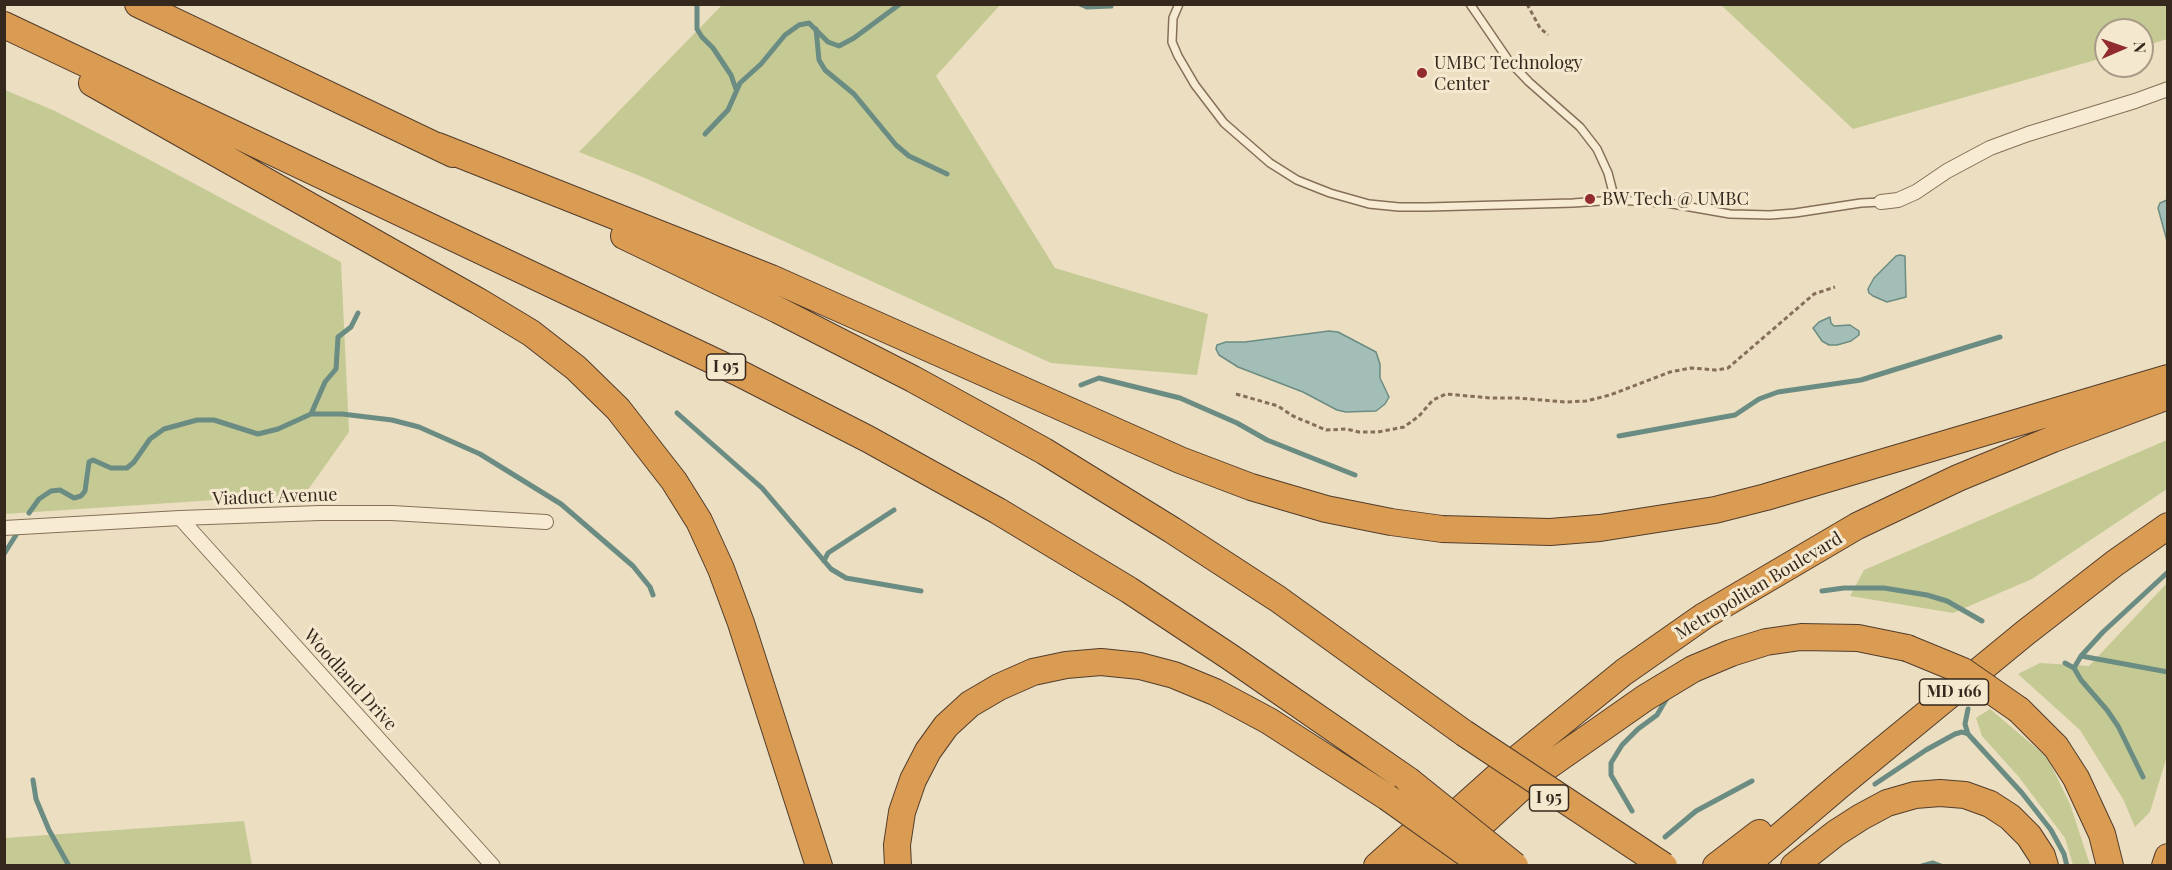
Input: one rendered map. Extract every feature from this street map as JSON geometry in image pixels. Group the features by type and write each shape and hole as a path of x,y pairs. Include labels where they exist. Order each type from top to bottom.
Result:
{"highway":[{"name":"I 95","path":"138,4 778,310 1044,451 1278,599 1464,732 1633,866"},
{"name":"I 95","path":"4,25 737,372 868,439 998,512 1129,590 1408,780 1515,866"},
{"path":"4,31 136,109 531,333 576,368 618,409 674,481 699,521 721,569 741,622 816,859"},
{"path":"438,146 771,278 1180,460 1251,487 1326,509 1401,523 1453,529 1550,532 1600,528 1675,517 1766,497 2168,378"},
{"name":"Metropolitan Boulevard","path":"1406,866 1441,826 1518,758 1624,672 1704,616 1857,526 1958,478 2168,396"},
{"name":"MD 166","path":"1745,866 2025,633 2115,563 2168,526"},
{"path":"1377,866 1509,748 1621,668 1704,616"},
{"path":"1716,866 2025,633"},
{"path":"1436,866 1535,775 1645,698 1693,669 1731,652 1766,642 1801,637 1858,638 1907,648 1963,671 2019,710 2056,747 2076,778 2102,834 2110,866"},
{"path":"897,866 897,845 902,812 913,780 928,751 946,726 970,704 999,687 1033,672 1066,665 1101,663 1131,665 1174,675 1215,692 1269,721 1387,797 1484,866"},
{"path":"1464,732 1664,866"},
{"path":"1794,866 1861,816 1887,803 1915,795 1940,793 1965,795 1990,804 2010,818 2029,836 2042,856 2045,866"},
{"path":"2165,866 2168,857"}],"street":[{"path":"1881,202 1898,200 1916,192 1947,171 1990,148 2168,89"},
{"name":"Viaduct Avenue","path":"4,528 320,513 392,513 546,522"},
{"name":"Woodland Drive","path":"180,518 494,866"}],"lane":[{"path":"1179,4 1173,18 1173,42 1178,57 1195,85 1224,123 1270,163 1297,180 1330,193 1369,204 1399,207 1615,200 1667,203 1730,214 1770,215 1881,202"},
{"path":"1470,4 1509,61 1580,127 1597,149 1608,173 1615,200"}],"path":[{"path":"1527,4 1540,28 1548,35"},
{"path":"1236,394 1278,406 1293,416 1326,430 1346,429 1359,432 1378,432 1404,427 1419,416 1433,400 1446,394 1565,402 1586,401 1610,395 1670,372 1691,368 1728,368 1814,294 1835,287"}],"green space":[{"path":"723,4 1000,5 936,76 1055,268 1208,314 1197,375 1051,363 645,178 579,152"},
{"path":"1721,5 2167,5 2167,39 2154,43 2154,18 2094,18 2094,60 1853,129"},
{"path":"5,90 55,111 341,262 349,432 305,494 5,514"},
{"path":"2167,440 2167,489 2032,579 1953,613 1850,596 1864,570"},
{"path":"2167,583 2167,756 2150,812 2135,827 2123,799 2080,730 2018,674 2040,663 2089,666"},
{"path":"1990,709 2047,757 2070,804 2090,865 2073,865 2065,838 2018,776 1982,736 1976,718"},
{"path":"244,821 252,865 5,865 5,838"}],"water":[{"path":"2167,200 2167,241 2158,208 2160,203"},
{"path":"1896,256 1905,256 1906,297 1887,302 1873,296 1868,289 1874,278"},
{"path":"1830,317 1834,326 1850,325 1859,331 1859,335 1851,341 1837,345 1829,345 1822,341 1813,328"},
{"path":"1329,331 1338,332 1376,352 1380,364 1380,378 1389,397 1385,404 1376,411 1337,410 1303,392 1238,367 1219,355 1216,349 1217,345 1226,342 1245,342"}],"waterway":[{"path":"697,4 697,29 731,75 736,89"},
{"path":"705,134 728,110 740,83 761,64 785,35 799,25 809,23 828,42 839,46 854,38 900,4"},
{"path":"1080,4 1087,7 1111,6"},
{"path":"816,29 819,60 825,70 854,94 896,145 909,156 947,174"},
{"path":"311,414 325,382 336,369 338,337 351,327 358,313"},
{"path":"1619,436 1735,415 1759,399 1778,392 1861,380 2000,337"},
{"path":"1081,385 1099,378 1180,398 1237,423 1267,440 1355,475"},
{"path":"677,413 762,488 831,569 846,578 921,591"},
{"path":"29,513 39,499 51,491 60,490 74,498 81,496 85,491 89,462 93,460 111,468 127,468 150,439 164,429 197,420 214,420 258,434 278,429 311,414 342,414 392,420 419,427 480,454 561,504 633,566 650,587 653,595"},
{"path":"824,561 828,553 894,510"},
{"path":"4,554 16,535"},
{"path":"2074,668 2081,656 2103,632 2168,572"},
{"path":"1822,591 1844,588 1884,588 1927,595 1947,601 1982,621"},
{"path":"2081,656 2168,672"},
{"path":"2065,663 2074,668 2118,726 2143,777"},
{"path":"1632,811 1611,775 1611,763 1622,745 1657,715 1667,698"},
{"path":"1968,709 1965,724 1968,734 2022,793 2051,830 2064,854 2067,866"},
{"path":"1875,784 1926,750 1955,734 1962,732 1968,734"},
{"path":"33,780 36,799 49,830 69,866"},
{"path":"1665,837 1696,811 1752,781"},
{"path":"1922,866 1933,863 1941,866"}],"place":[{"name":"UMBC Technology Center","path":"1422,73"},
{"name":"BW Tech @ UMBC","path":"1590,199"}]}
